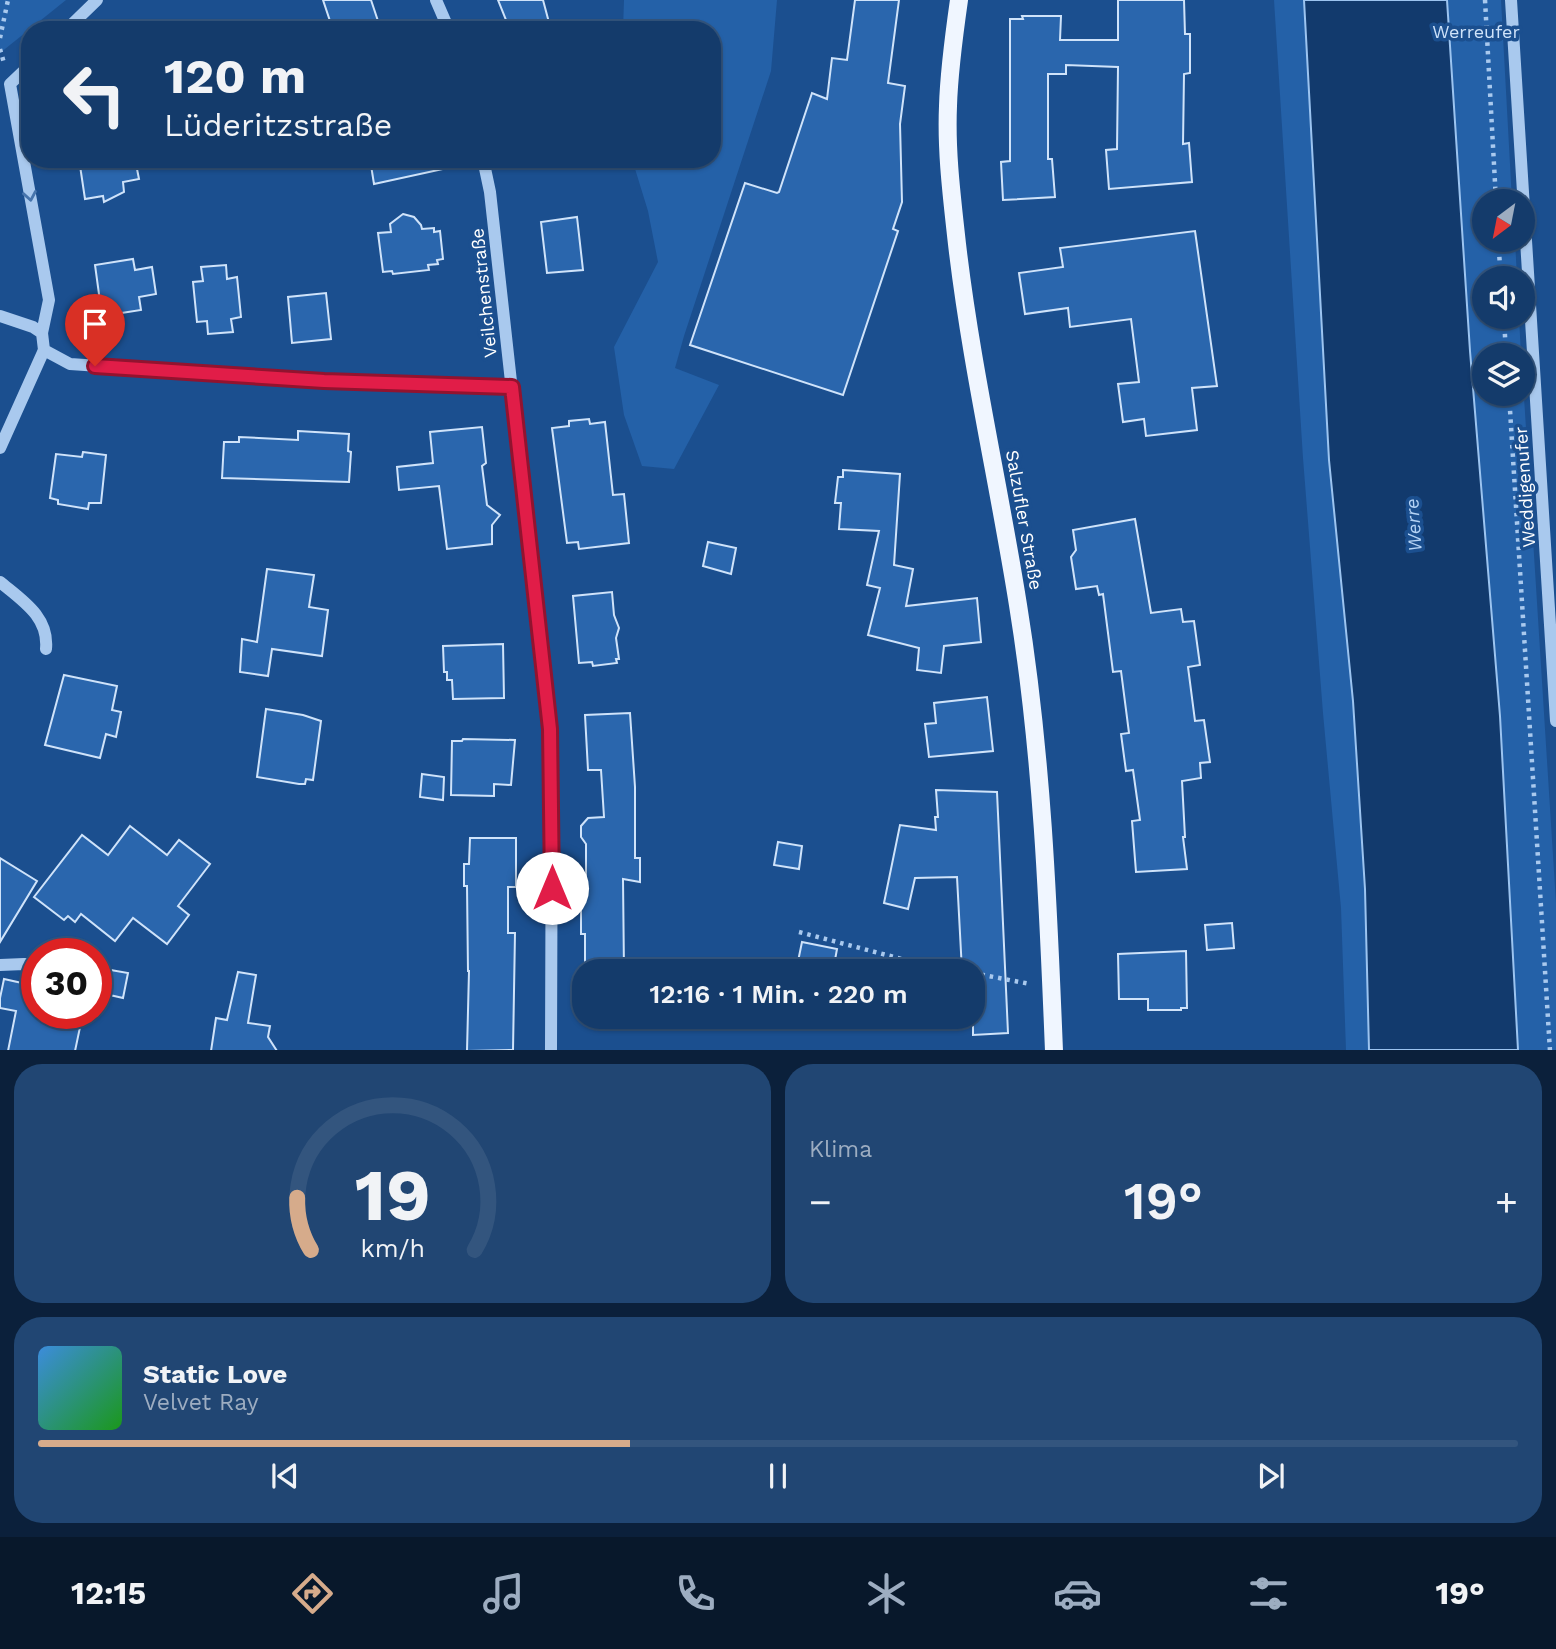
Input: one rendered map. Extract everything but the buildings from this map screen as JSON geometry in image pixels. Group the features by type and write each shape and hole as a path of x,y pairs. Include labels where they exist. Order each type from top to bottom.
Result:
{"main road":[{"name":"Salzufler Straße","path":"960,0 953,36 947,107 949,174 967,317 1018,604 1035,724 1047,874 1054,1050"}],"street":[{"path":"75,21 97,0"},
{"path":"436,0 445,21"},
{"name":"Weddigenufer","path":"1511,0 1556,721"},
{"path":"21,74 10,84 21,145"},
{"path":"0,448 44,350 42,332 49,300 25,168"},
{"name":"Veilchenstraße","path":"486,168 552,752 551,1050"},
{"path":"0,316 42,332"},
{"path":"44,350 70,364 324,381 512,387"},
{"path":"0,582 36,611 48,634 47,649"},
{"path":"0,965 21,964"}],"path":[{"path":"0,38 8,0"},
{"path":"1485,0 1495,189"},
{"path":"1510,406 1550,1050"},
{"path":"799,932 902,959"},
{"path":"985,975 1051,988"}],"green space":[{"path":"0,0 66,0 40,21 21,21 21,36 0,53"},
{"path":"624,0 777,0 771,71 675,368 719,385 674,469 642,466 624,415 614,347 658,262 648,211 635,168 721,168 721,21 623,21"},
{"path":"1274,0 1304,0 1329,460 1353,701 1365,889 1369,1050 1346,1050 1341,908 1303,458"},
{"name":"Werreufer","path":"1447,0 1501,0 1511,189 1472,189 1472,252 1516,252 1516,266 1472,266 1472,329 1520,329 1520,343 1472,343 1472,375"},
{"name":"Werreufer","path":"1475,406 1525,406 1556,903 1556,1050 1518,1050 1500,716"}],"water":[{"name":"Werre","path":"1304,0 1447,0 1472,406 1475,406 1500,716 1518,1050 1369,1050 1365,889 1353,701 1329,460"}],"route":[{"path":"95,366 324,381 512,387 552,752 552,888"}]}
